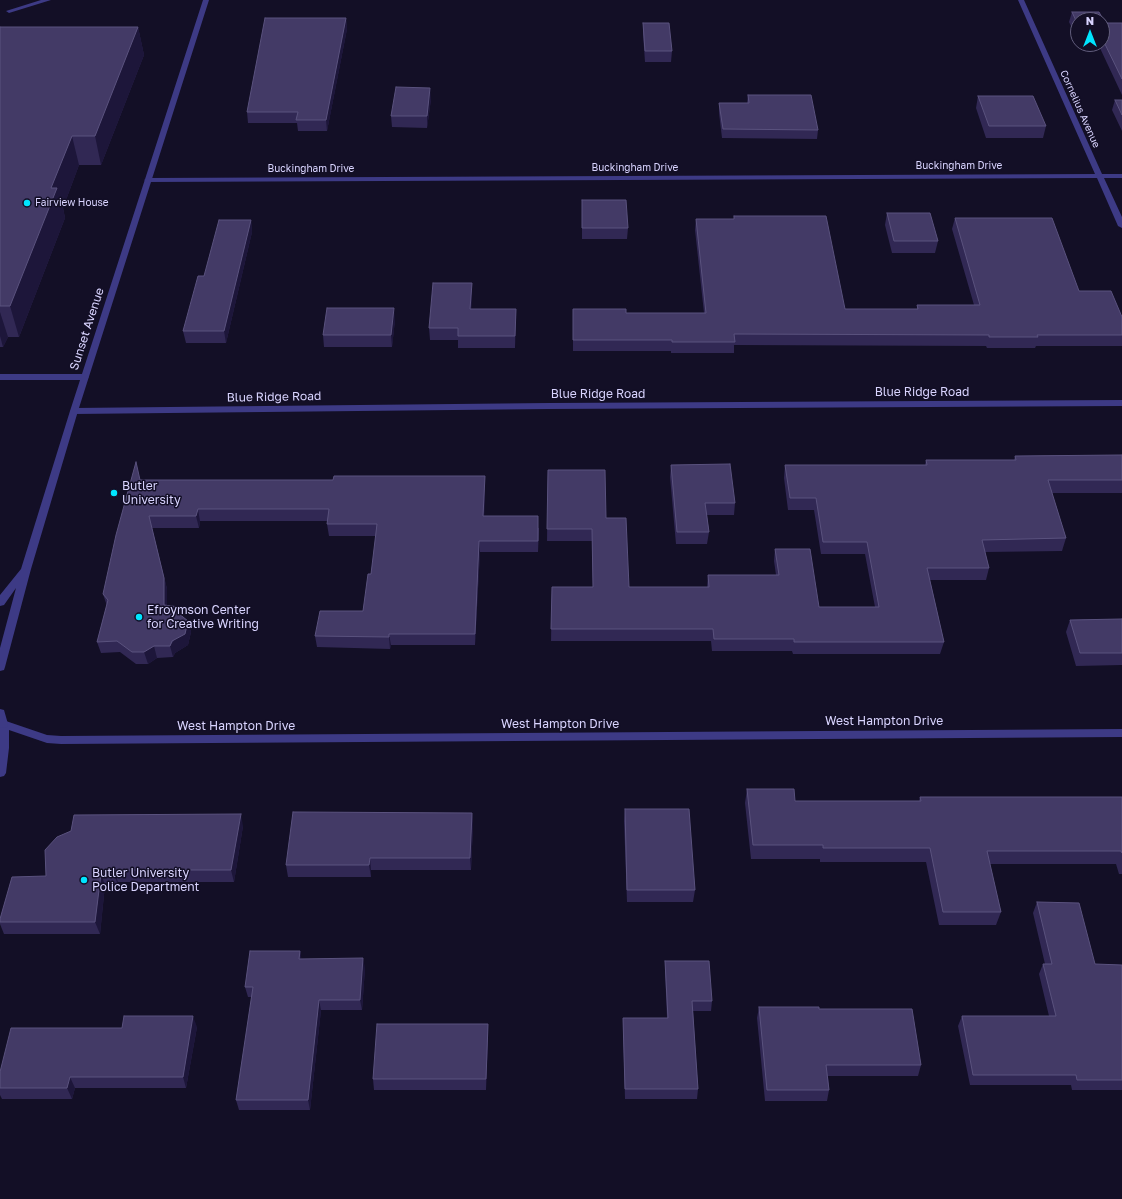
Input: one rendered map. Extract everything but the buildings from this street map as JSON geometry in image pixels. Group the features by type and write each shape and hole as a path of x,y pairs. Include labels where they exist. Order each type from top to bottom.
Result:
{"street":[{"path":"23,0 7,12 48,0"},
{"name":"Sunset Avenue","path":"0,667 26,569 74,411 206,0"},
{"name":"Cornelius Avenue","path":"1021,0 1122,226"},
{"name":"Buckingham Drive","path":"148,180 1122,176"},
{"path":"0,377 85,377"},
{"name":"Blue Ridge Road","path":"74,411 550,406 1122,403"},
{"path":"0,602 26,569"},
{"path":"0,713 4,748 0,773"},
{"name":"West Hampton Drive","path":"1,724 47,739 61,740 1122,732"}],"place":[{"name":"Fairview House","path":"27,203"},
{"name":"Butler University","path":"114,493"},
{"name":"Efroymson Center for Creative Writing","path":"139,617"},
{"name":"Butler University Police Department","path":"84,880"}]}
